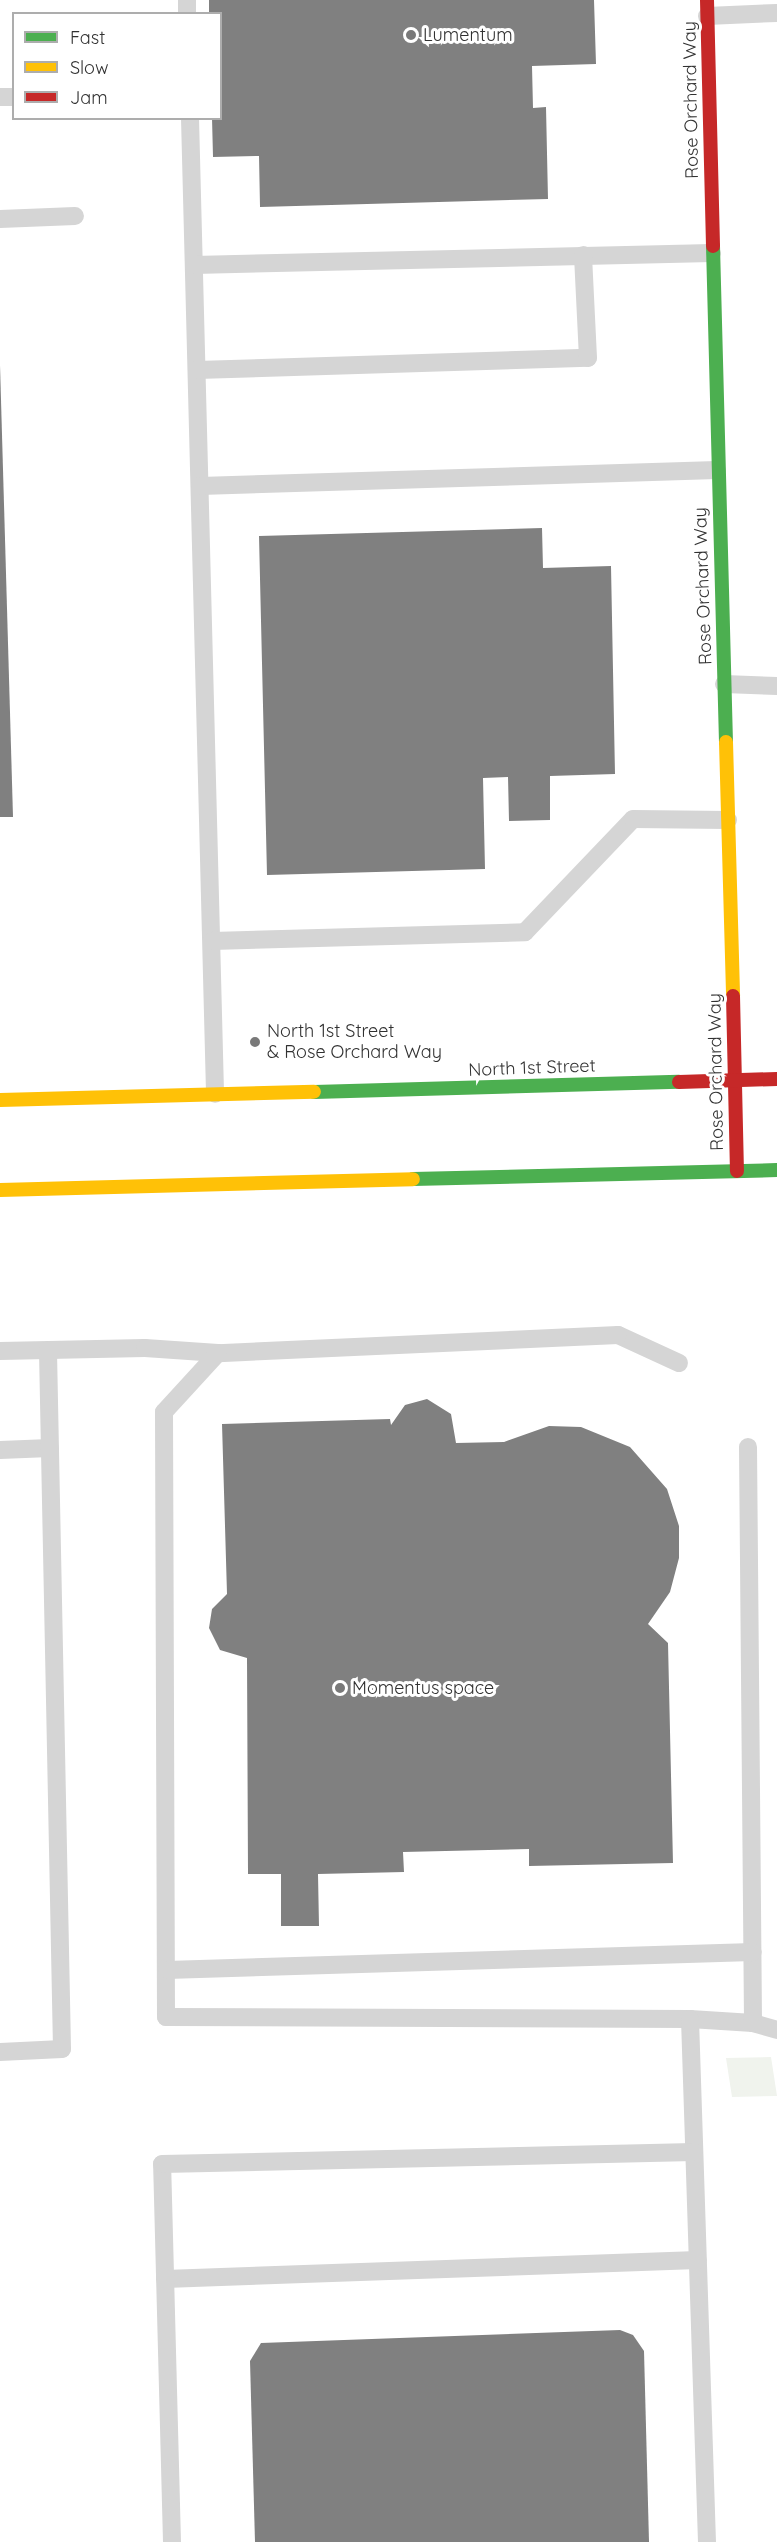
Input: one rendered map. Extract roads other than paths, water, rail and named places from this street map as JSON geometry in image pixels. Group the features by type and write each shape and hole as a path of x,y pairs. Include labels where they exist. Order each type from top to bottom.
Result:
{"main road":[{"name":"Rose Orchard Way","path":"707,8 736,1171"},
{"name":"North 1st Street","path":"0,1100 777,1079"},
{"path":"0,1190 777,1170"}],"lane":[{"path":"707,8 777,13"},
{"path":"190,120 215,1094"},
{"path":"0,219 75,216"},
{"path":"194,265 712,253"},
{"path":"197,370 588,358 583,255"},
{"path":"200,486 717,470"},
{"path":"724,684 777,686"},
{"path":"212,941 525,932 633,819 728,820"},
{"path":"0,1351 145,1348 218,1353 618,1335 679,1363"},
{"path":"0,2052 62,2049 48,1350"},
{"path":"218,1353 164,1412 166,2017 690,2019 753,2023 777,2030"},
{"path":"748,1447 753,2023"},
{"path":"0,1450 50,1448"},
{"path":"166,1970 753,1952"},
{"path":"690,2019 706,2542"},
{"path":"172,2542 162,2164 694,2152"},
{"path":"165,2279 698,2260"}],"place":[{"name":"Lumentum","path":"411,35"},
{"name":"North 1st Street & Rose Orchard Way","path":"255,1042"},
{"name":"Momentus space","path":"340,1688"}]}
